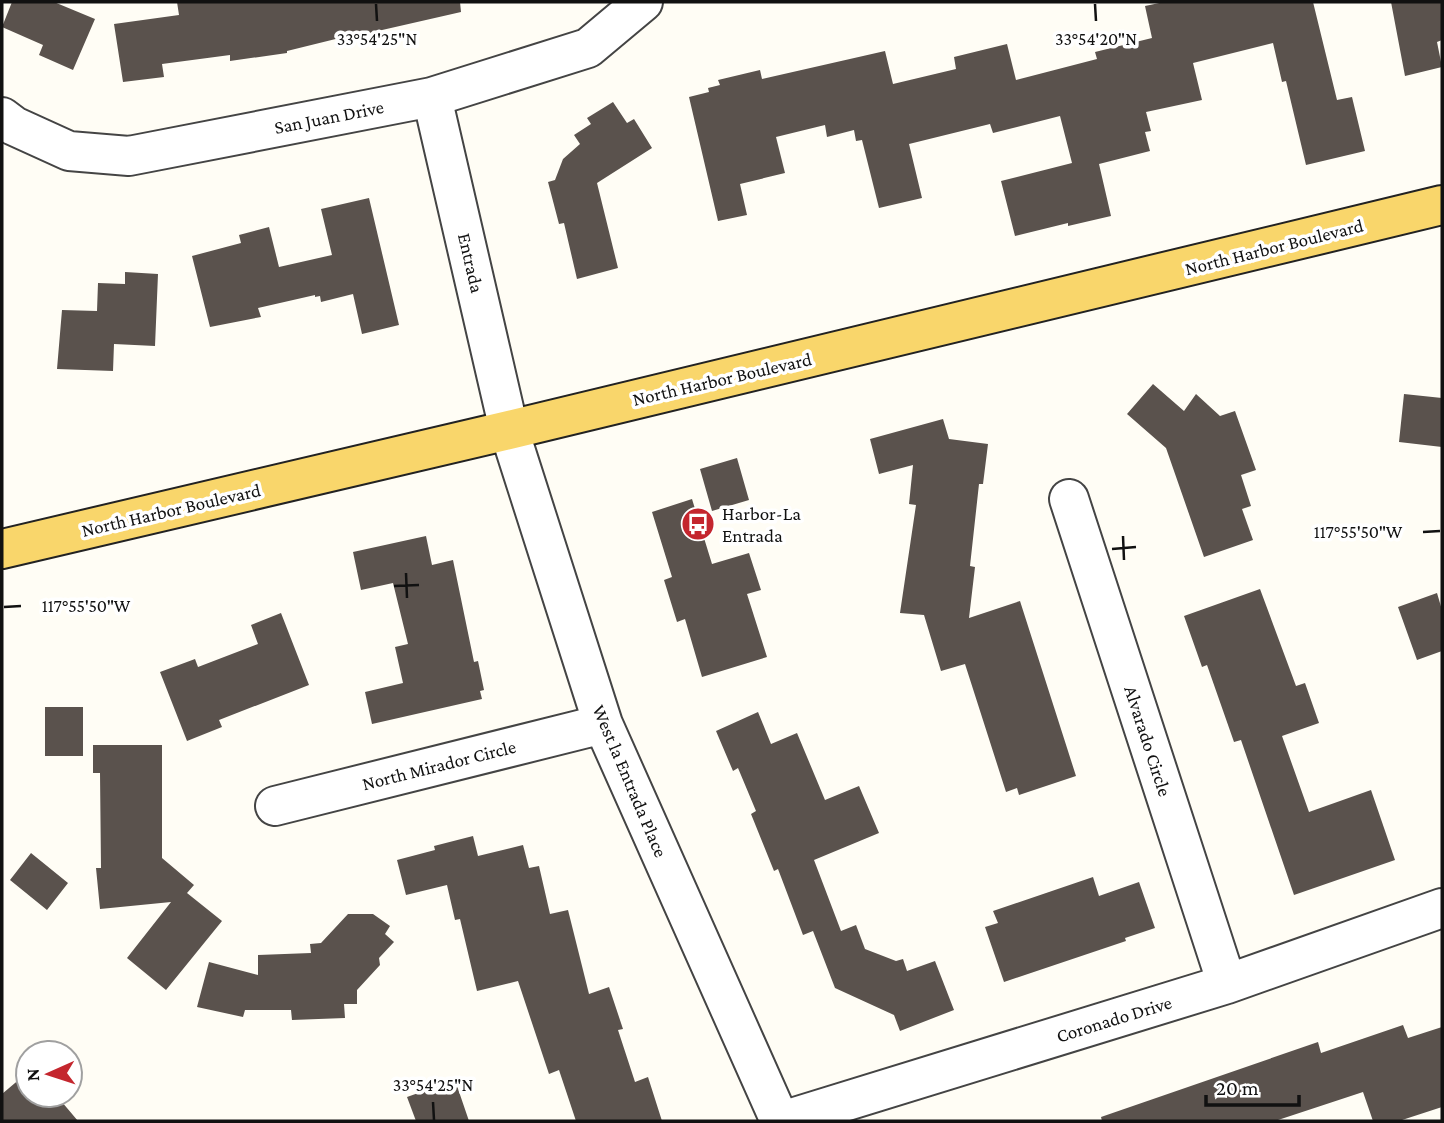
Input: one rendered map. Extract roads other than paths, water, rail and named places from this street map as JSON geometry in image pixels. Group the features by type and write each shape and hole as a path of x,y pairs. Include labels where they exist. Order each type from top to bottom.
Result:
{"main road":[{"name":"North Harbor Boulevard","path":"2,549 1442,205"}],"street":[{"name":"San Juan Drive","path":"2,117 14,127 69,151 129,156 432,97 588,48 643,2"},
{"name":"Entrada","path":"432,97 509,430"},
{"name":"West la Entrada Place","path":"509,430 603,724 781,1121"},
{"name":"Alvarado Circle","path":"1069,499 1227,984"},
{"name":"North Mirador Circle","path":"275,806 603,724"},
{"name":"Coronado Drive","path":"781,1121 1227,984 1442,908"}],"place":[{"name":"Harbor-La Entrada","path":"698,524"}]}
